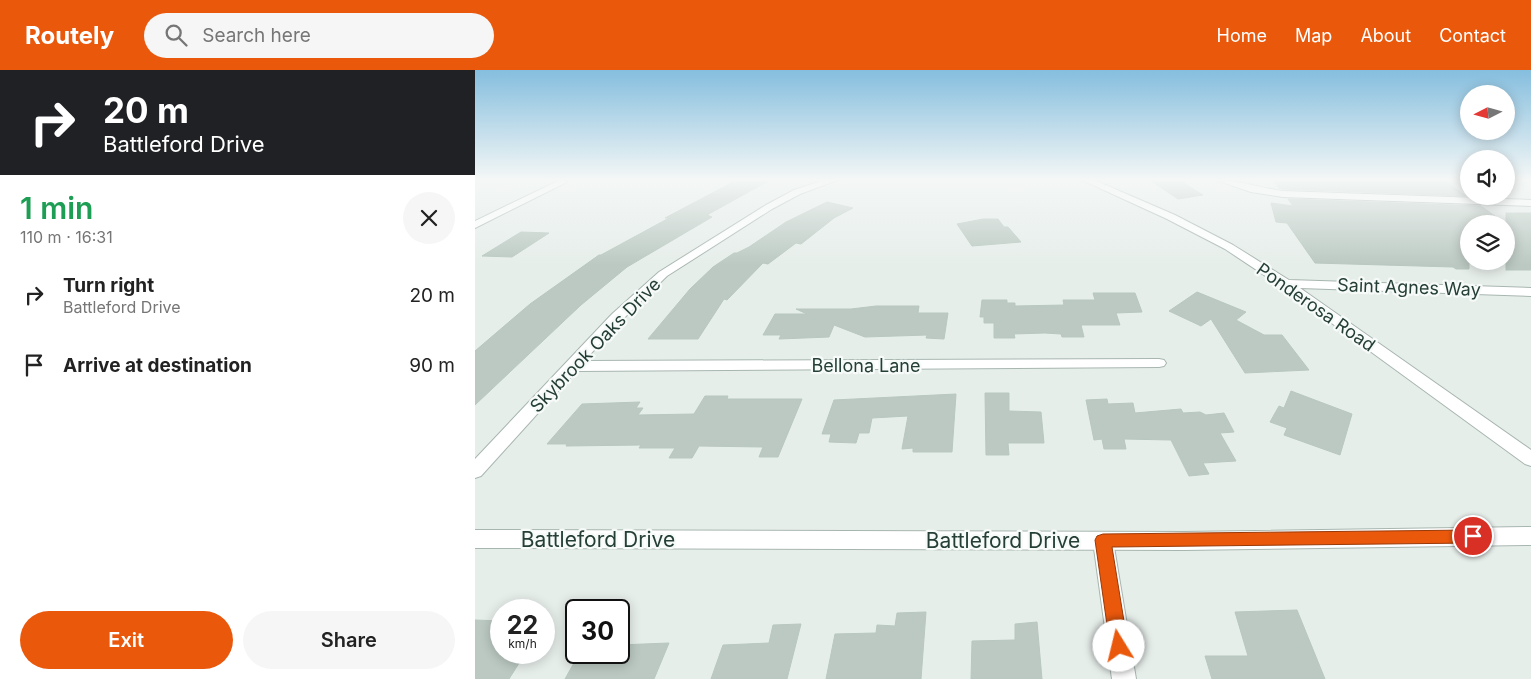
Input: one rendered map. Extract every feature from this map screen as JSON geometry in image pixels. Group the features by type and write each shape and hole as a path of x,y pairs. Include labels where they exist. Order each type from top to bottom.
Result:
{"street":[{"path":"475,225 509,208"},
{"name":"Skybrook Oaks Drive","path":"475,471 617,317 663,274 694,253 769,208"},
{"name":"Ponderosa Road","path":"1151,208 1229,247 1286,284 1531,459"},
{"name":"Saint Agnes Way","path":"1286,284 1531,292"},
{"name":"Bellona Lane","path":"572,366 1159,363"},
{"name":"Battleford Drive","path":"475,539 1103,540 1531,536"},
{"path":"1103,540 1124,679"}],"building":[{"path":"683,208 719,208 707,215 712,217 627,267 581,305 475,405 475,351 530,304 599,255 669,218 665,218"},
{"path":"814,208 852,208 834,218 801,244 796,243 768,264 763,263 727,300 724,299 698,339 648,339 690,289 713,267 734,253 749,247 786,222"},
{"path":"1272,208 1484,208 1494,215 1460,215 1460,269 1453,267 1315,263 1287,223 1276,222"},
{"path":"1506,213 1531,213 1531,270 1515,270 1515,215 1506,215"},
{"path":"983,219 998,219 1021,242 972,246 957,224"},
{"path":"521,232 549,233 512,257 482,256"},
{"path":"1197,292 1246,312 1236,320 1264,335 1282,335 1309,370 1245,373 1211,319 1201,326 1169,311"},
{"path":"1093,293 1135,293 1142,312 1116,313 1120,325 1081,325 1084,337 1062,337 1061,334 1045,333 1014,334 1015,338 994,338 994,323 984,323 984,317 980,317 982,300 1007,300 1007,303 1015,303 1015,306 1064,305 1063,300 1095,300"},
{"path":"876,306 919,306 918,313 948,313 944,339 926,338 927,335 865,337 834,325 829,337 779,339 781,335 763,335 775,314 807,314 796,309 851,309"},
{"path":"1291,391 1352,414 1340,455 1284,435 1287,428 1270,422 1279,406 1284,408"},
{"path":"985,393 1009,393 1009,411 1041,412 1044,443 1008,443 1009,455 986,455"},
{"path":"956,394 952,452 913,452 913,448 902,449 908,416 872,418 869,433 859,433 856,443 829,442 831,434 822,434 834,400"},
{"path":"705,396 728,396 727,399 802,399 778,457 759,457 763,447 699,446 692,458 669,458 675,448 639,448 641,445 566,446 567,444 547,444 582,404 640,402 636,408 643,408 638,415 694,414"},
{"path":"1107,399 1108,404 1133,403 1135,413 1181,409 1183,413 1200,412 1206,415 1224,413 1234,432 1220,433 1236,461 1203,463 1209,474 1189,476 1171,440 1124,439 1126,449 1104,449 1102,439 1094,440 1086,400"},
{"path":"1297,610 1325,679 1212,679 1205,656 1248,656 1235,612"},
{"path":"926,612 921,679 826,679 835,634 876,633 877,625 895,626 897,613"},
{"path":"475,620 490,621 490,664 518,664 509,679 475,679"},
{"path":"1037,622 1042,679 971,679 972,641 1015,640 1015,624"},
{"path":"801,624 787,679 711,679 723,645 769,643 773,625"},
{"path":"669,643 654,679 565,679 573,664 630,664 630,645"}],"route":[{"path":"1119,646 1103,540 1184,541 1473,536"}]}
